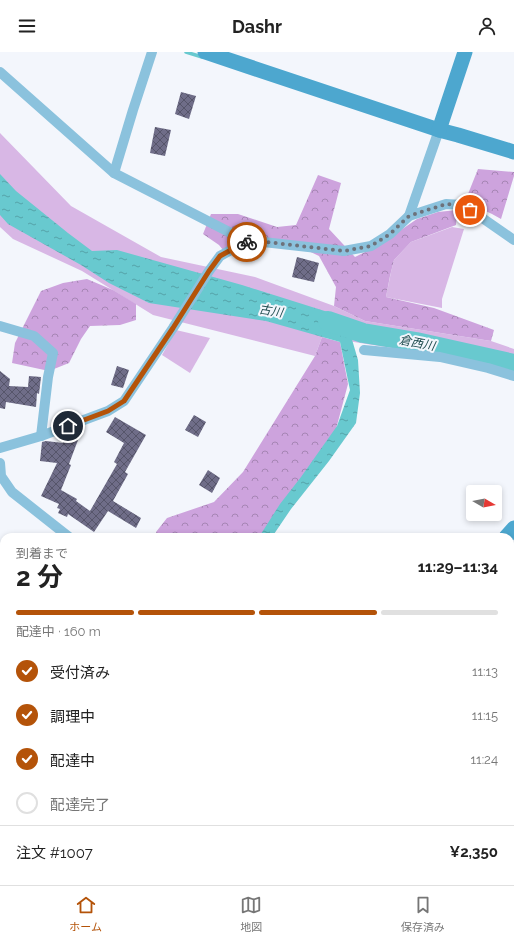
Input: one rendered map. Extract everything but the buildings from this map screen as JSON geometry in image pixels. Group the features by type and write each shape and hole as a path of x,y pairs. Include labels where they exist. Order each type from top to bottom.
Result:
{"street":[{"path":"114,173 152,52"},
{"path":"206,52 439,130 514,152"},
{"path":"409,216 465,52"},
{"path":"0,72 114,173 233,234 242,244"},
{"path":"0,448 41,436 108,411 124,401 220,256 242,244 260,241 344,251 371,246 390,234 409,216 446,204 462,205 514,240"},
{"path":"0,326 34,336 53,353 48,377 41,436"},
{"path":"364,350 440,357 488,368 514,376"},
{"path":"0,463 1,476 12,492 64,533"}],"shaded area":[{"path":"0,133 71,206 161,257 255,277 334,306 365,321 491,341 514,349 514,372 462,357 417,349 392,348 322,337 315,356 153,315 82,271 13,239 0,227"},
{"path":"452,227 464,229 442,299 442,308 386,297 394,260 411,242"},
{"path":"176,330 210,338 190,373 162,355"}],"green space":[{"path":"478,169 514,172 501,219 477,207 466,199"},
{"path":"318,175 341,183 329,229 355,257 379,245 417,219 438,212 457,210 456,225 411,242 394,260 386,297 434,308 494,330 491,341 365,321 334,306 336,287 319,256 296,245 249,242 223,250 219,245 203,234 211,214 238,214 277,227 296,225"},
{"path":"87,279 113,290 136,304 136,320 120,325 90,326 81,339 69,363 49,371 12,363 15,343 41,291 63,283"},
{"path":"322,337 340,342 348,384 335,433 262,533 156,533 167,518 214,502 243,472 315,356"}],"water":[{"name":"古川","path":"0,174 16,191 92,251 117,250 242,285 331,313 355,326 351,336 358,360 360,393 356,423 275,533 262,533 280,504 337,426 350,390 340,342 266,321 149,303 109,283 81,265 8,224 0,215"}],"waterway":[{"path":"186,52 202,57"},
{"name":"倉西川","path":"328,321 363,333 416,342 514,364"}],"way so far":[{"path":"247,242 266,242 344,251 371,246 390,234 409,216 446,204 462,205 470,210"}],"route":[{"path":"68,426 108,411 124,401 220,256 247,242"}]}
